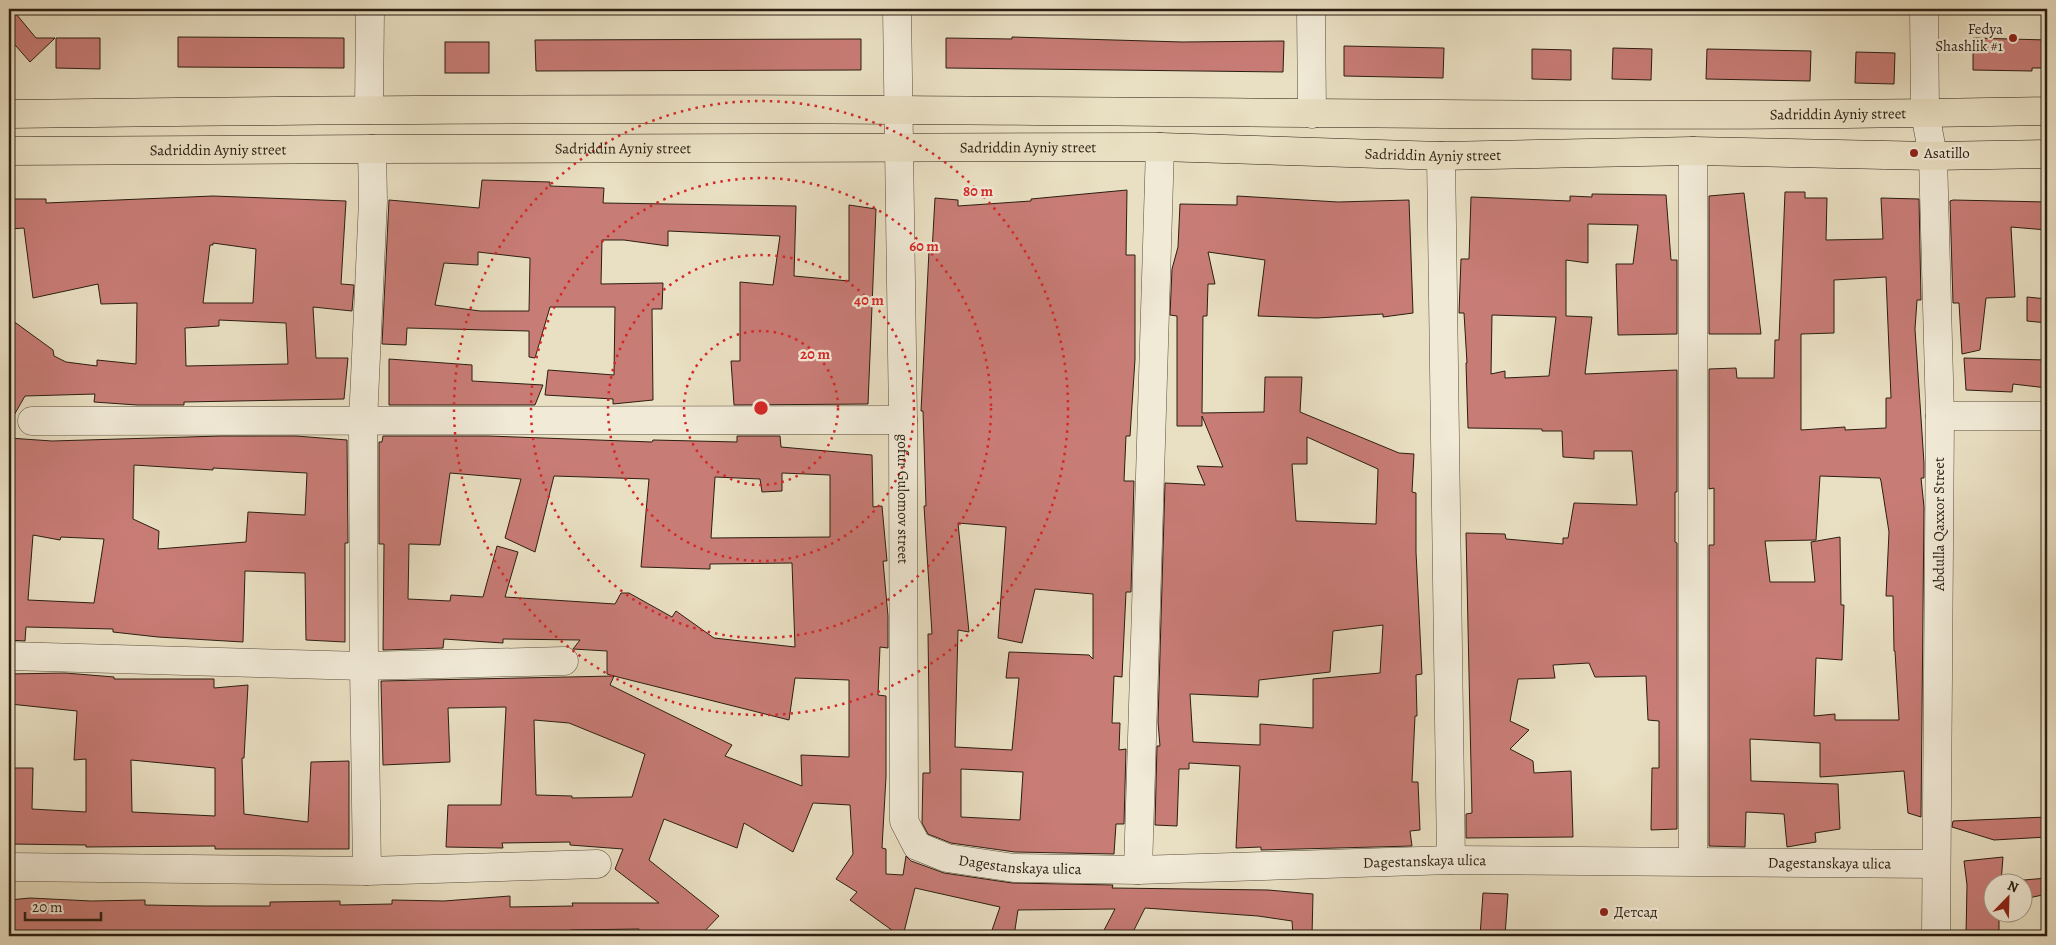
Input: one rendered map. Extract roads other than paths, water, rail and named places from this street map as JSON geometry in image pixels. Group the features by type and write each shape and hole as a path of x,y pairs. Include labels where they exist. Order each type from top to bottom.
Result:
{"main road":[{"name":"Sadriddin Ayniy street","path":"9,114 369,110 898,110 1312,114 1925,113 2047,110"},
{"path":"369,110 372,149"},
{"name":"Sadriddin Ayniy street","path":"9,152 1160,147 1440,156 1693,151 1933,156 2047,154"}],"street":[{"path":"369,110 370,9"},
{"path":"897,9 898,110"},
{"path":"1311,9 1312,114"},
{"path":"1924,9 1925,113"},
{"name":"gofur Gulomov street","path":"898,110 903,420 904,821 916,846"},
{"name":"Abdulla Qaxxor Street","path":"1925,113 1933,156 1940,416 1936,936"},
{"path":"1138,870 1160,147"},
{"path":"367,871 363,422 373,201 372,149"},
{"path":"1693,151 1693,861"},
{"path":"1440,156 1451,860"},
{"path":"1940,416 2047,416"},
{"path":"32,421 903,420"},
{"path":"9,656 364,666 564,661"},
{"name":"Dagestanskaya ulica","path":"916,846 947,858 1014,868 1138,870 1451,860 1936,864"},
{"path":"9,867 367,871 597,864"}],"place":[{"name":"Fedya Shashlik #1","path":"2013,38"},
{"name":"Asatillo","path":"1914,153"},
{"name":"Детсад","path":"1604,912"}]}
